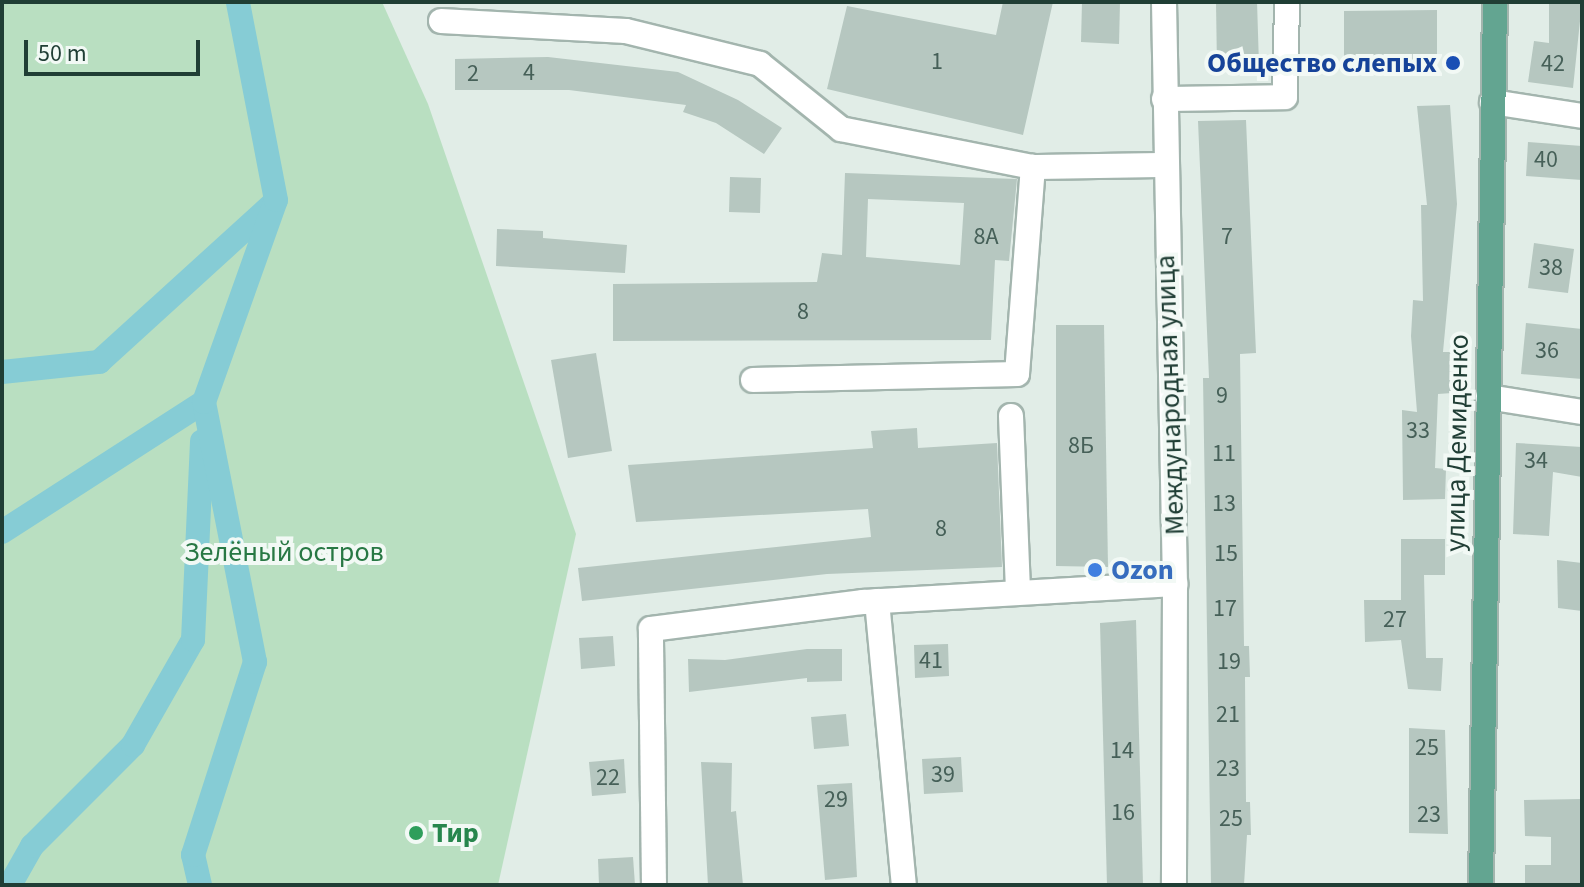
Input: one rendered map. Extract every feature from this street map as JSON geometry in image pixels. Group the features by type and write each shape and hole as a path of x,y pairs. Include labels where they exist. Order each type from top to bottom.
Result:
{"main road":[{"name":"улица Демиденко","path":"1481,885 1495,2"}],"street":[{"name":"Международная улица","path":"1164,2 1164,165 1175,584 1174,885"},
{"path":"1164,99 1285,97 1287,2"},
{"path":"441,21 626,31 760,64 841,129 1033,167 1164,165"},
{"path":"1492,102 1582,116"},
{"path":"753,380 1017,374 1033,167"},
{"path":"1488,397 1582,412"},
{"path":"1011,416 1018,591"},
{"path":"654,885 651,629 877,601 1175,584"},
{"path":"877,601 904,885"}],"green space":[{"name":"Зелёный остров","path":"2,2 382,2 428,104 576,534 498,885 2,885"}],"building":[{"path":"1003,2 1053,2 1023,135 827,89 847,6 996,35"},
{"path":"1082,2 1120,2 1119,44 1081,42"},
{"path":"1216,2 1257,2 1259,66 1217,67"},
{"path":"1549,2 1582,2 1573,88 1528,82 1534,41 1549,43"},
{"path":"1437,10 1437,64 1344,65 1344,11"},
{"path":"548,57 678,72 738,100 782,128 764,154 716,123 683,112 686,105 569,90 455,90 455,59"},
{"path":"1450,105 1457,204 1443,352 1451,352 1452,393 1438,394 1435,468 1446,469 1445,499 1403,500 1402,410 1417,412 1411,336 1413,300 1423,301 1421,205 1427,205 1417,106"},
{"path":"1246,120 1256,353 1240,354 1244,646 1249,646 1250,677 1245,677 1246,802 1250,802 1251,835 1247,835 1244,885 1211,885 1203,378 1209,378 1198,121"},
{"path":"1528,142 1582,146 1582,180 1526,176"},
{"path":"845,173 1017,179 1009,261 995,260 991,340 613,341 613,284 817,282 822,253 842,255","holes":["868,199 964,203 960,265 866,257"]},
{"path":"730,177 761,178 760,213 729,212"},
{"path":"497,229 543,231 543,238 627,245 625,273 496,266"},
{"path":"1534,243 1574,249 1568,293 1528,288"},
{"path":"1526,323 1582,329 1582,379 1521,374"},
{"path":"1056,325 1104,325 1108,567 1056,566"},
{"path":"596,353 612,451 568,458 551,360"},
{"path":"917,428 918,448 997,443 1002,567 827,574 582,601 578,568 871,537 868,509 636,522 628,465 873,448 871,431"},
{"path":"1516,443 1582,447 1582,477 1553,472 1549,536 1513,534"},
{"path":"1401,539 1445,539 1445,575 1424,575 1426,658 1443,658 1441,691 1408,689 1401,640 1365,642 1364,600 1401,600"},
{"path":"1557,560 1582,563 1582,611 1558,608"},
{"path":"1136,620 1143,885 1107,885 1100,623"},
{"path":"613,636 615,666 581,669 579,638"},
{"path":"948,644 949,676 915,678 914,645"},
{"path":"807,649 842,649 842,681 807,682 807,678 689,692 688,659 725,660"},
{"path":"846,714 849,746 814,749 811,717"},
{"path":"1409,728 1445,730 1448,834 1409,833"},
{"path":"961,757 963,792 924,794 922,759"},
{"path":"624,759 626,793 592,796 589,762"},
{"path":"701,762 732,763 731,812 736,811 743,885 708,885"},
{"path":"852,783 857,877 825,880 817,785"},
{"path":"1582,799 1582,885 1525,885 1525,865 1551,865 1551,837 1525,836 1524,800"},
{"path":"633,857 635,885 599,885 598,859"}],"waterway":[{"path":"200,885 193,855 255,662 204,402 276,200 238,2"},
{"path":"2,372 99,362 274,203"},
{"path":"2,532 204,402"},
{"path":"10,885 32,846 133,745 193,640 202,441"}],"place":[{"name":"Общество слепых","path":"1453,63"},
{"name":"Ozon","path":"1095,570"},
{"name":"Тир","path":"416,833"}]}
